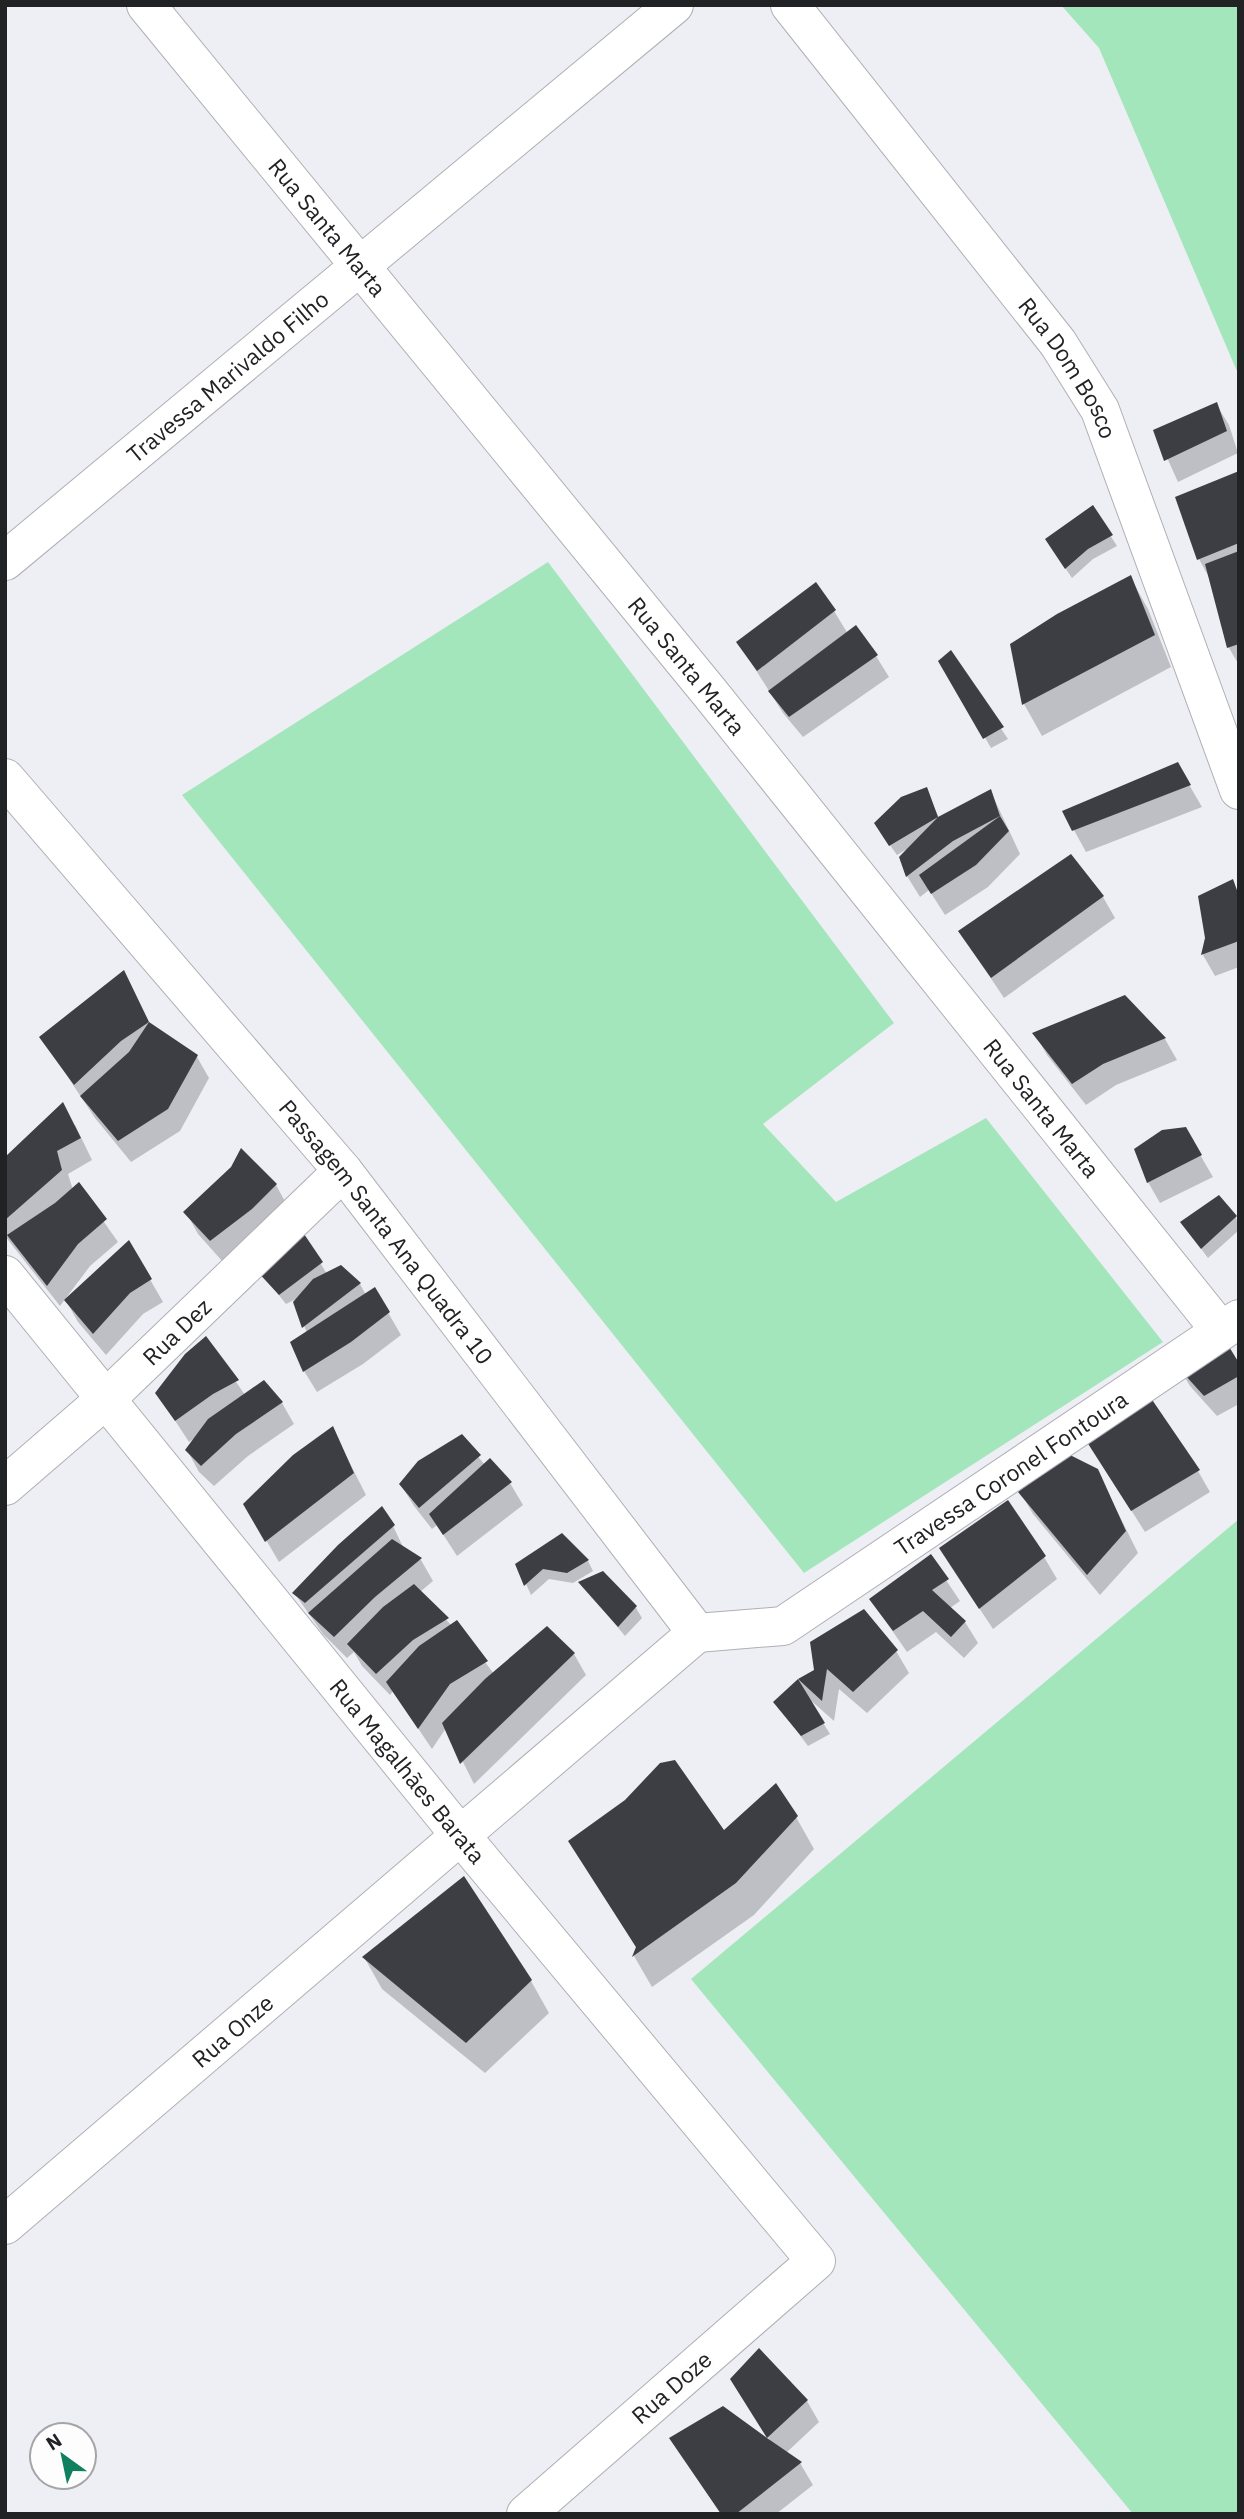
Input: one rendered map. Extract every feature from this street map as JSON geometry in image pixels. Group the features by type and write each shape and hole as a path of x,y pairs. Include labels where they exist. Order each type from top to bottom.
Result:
{"street":[{"name":"Rua Santa Marta","path":"146,5 1230,1325"},
{"name":"Travessa Marivaldo Filho","path":"5,561 674,5"},
{"name":"Rua Dom Bosco","path":"790,5 1058,343 1100,410 1239,790"},
{"name":"Passagem Santa Ana Quadra 10","path":"5,778 343,1171 697,1633"},
{"name":"Rua Dez","path":"5,1486 107,1398 343,1171"},
{"name":"Rua Magalhães Barata","path":"5,1275 461,1836 816,2261"},
{"name":"Travessa Coronel Fontoura","path":"697,1633 783,1626 1230,1325"},
{"name":"Rua Onze","path":"5,2225 697,1633"},
{"name":"Rua Doze","path":"526,2514 816,2261"}],"green space":[{"path":"1061,5 1239,5 1239,376 1099,48"},
{"path":"548,562 894,1023 763,1124 836,1202 986,1118 1163,1342 804,1573 182,795"},
{"path":"1239,1519 1239,2514 1133,2514 691,1979"}],"building":[{"path":"1217,402 1227,431 1164,461 1153,430"},
{"path":"1239,471 1239,543 1197,560 1175,497"},
{"path":"1093,505 1113,535 1088,549 1065,569 1045,539"},
{"path":"1239,551 1239,644 1227,648 1205,564"},
{"path":"1131,575 1155,635 1022,705 1010,644 1057,614"},
{"path":"816,582 836,610 757,671 736,642"},
{"path":"856,625 878,655 789,717 768,691"},
{"path":"951,650 1004,727 983,739 938,661"},
{"path":"1178,762 1191,785 1072,831 1062,811"},
{"path":"927,787 938,817 889,846 874,823 901,797"},
{"path":"991,789 1000,816 953,841 906,877 899,857 938,817"},
{"path":"1000,816 1009,831 976,865 931,894 919,875"},
{"path":"1071,854 1104,896 991,978 958,931"},
{"path":"1233,879 1239,896 1239,941 1201,955 1205,938 1198,896"},
{"path":"124,970 149,1022 121,1041 74,1085 39,1037"},
{"path":"1125,995 1166,1038 1103,1064 1072,1084 1032,1033"},
{"path":"149,1022 198,1055 168,1109 118,1141 80,1096 129,1052"},
{"path":"63,1102 81,1138 57,1151 62,1170 5,1220 5,1157"},
{"path":"1186,1127 1202,1155 1147,1183 1134,1149 1162,1130"},
{"path":"241,1148 277,1184 252,1209 210,1241 183,1212 231,1167"},
{"path":"79,1182 107,1219 78,1244 47,1286 7,1235 55,1203"},
{"path":"1219,1195 1237,1216 1201,1249 1180,1222"},
{"path":"302,1231 323,1262 279,1295 255,1269"},
{"path":"129,1240 152,1279 130,1293 93,1334 64,1300"},
{"path":"341,1265 361,1283 302,1328 293,1302 313,1279"},
{"path":"375,1287 390,1312 351,1342 303,1372 290,1342"},
{"path":"1220,1332 1239,1363 1239,1376 1204,1396 1175,1364"},
{"path":"206,1336 239,1380 213,1394 175,1421 155,1393 185,1354"},
{"path":"264,1380 283,1402 236,1434 201,1466 185,1450 208,1419"},
{"path":"1142,1385 1200,1470 1131,1511 1085,1439"},
{"path":"333,1426 354,1473 265,1542 243,1504 293,1455"},
{"path":"462,1434 481,1455 419,1508 399,1484 418,1461"},
{"path":"1068,1454 1098,1469 1126,1531 1087,1575 1018,1492"},
{"path":"490,1458 512,1482 443,1535 429,1514"},
{"path":"1008,1500 1046,1556 979,1609 939,1548"},
{"path":"382,1506 395,1525 305,1603 292,1593 338,1545"},
{"path":"562,1533 589,1560 567,1573 543,1569 524,1586 515,1564"},
{"path":"392,1539 422,1558 375,1597 334,1637 308,1613"},
{"path":"931,1554 949,1579 932,1590 966,1621 951,1637 923,1611 893,1631 869,1599"},
{"path":"603,1571 637,1606 618,1627 578,1582"},
{"path":"414,1584 449,1618 413,1640 376,1674 347,1644 383,1607"},
{"path":"864,1609 898,1650 853,1692 827,1669 822,1701 798,1679 814,1670 810,1642"},
{"path":"457,1620 488,1661 450,1684 418,1729 386,1682 419,1646"},
{"path":"547,1626 575,1653 460,1764 442,1723 485,1679"},
{"path":"798,1679 825,1723 801,1736 773,1702"},
{"path":"675,1760 724,1830 776,1783 798,1816 736,1883 632,1957 636,1947 568,1841 625,1800 660,1763"},
{"path":"464,1876 532,1980 466,2043 362,1957"},
{"path":"759,2348 808,2400 767,2438 730,2379"},
{"path":"723,2406 802,2462 736,2514 721,2514 669,2438"}]}
